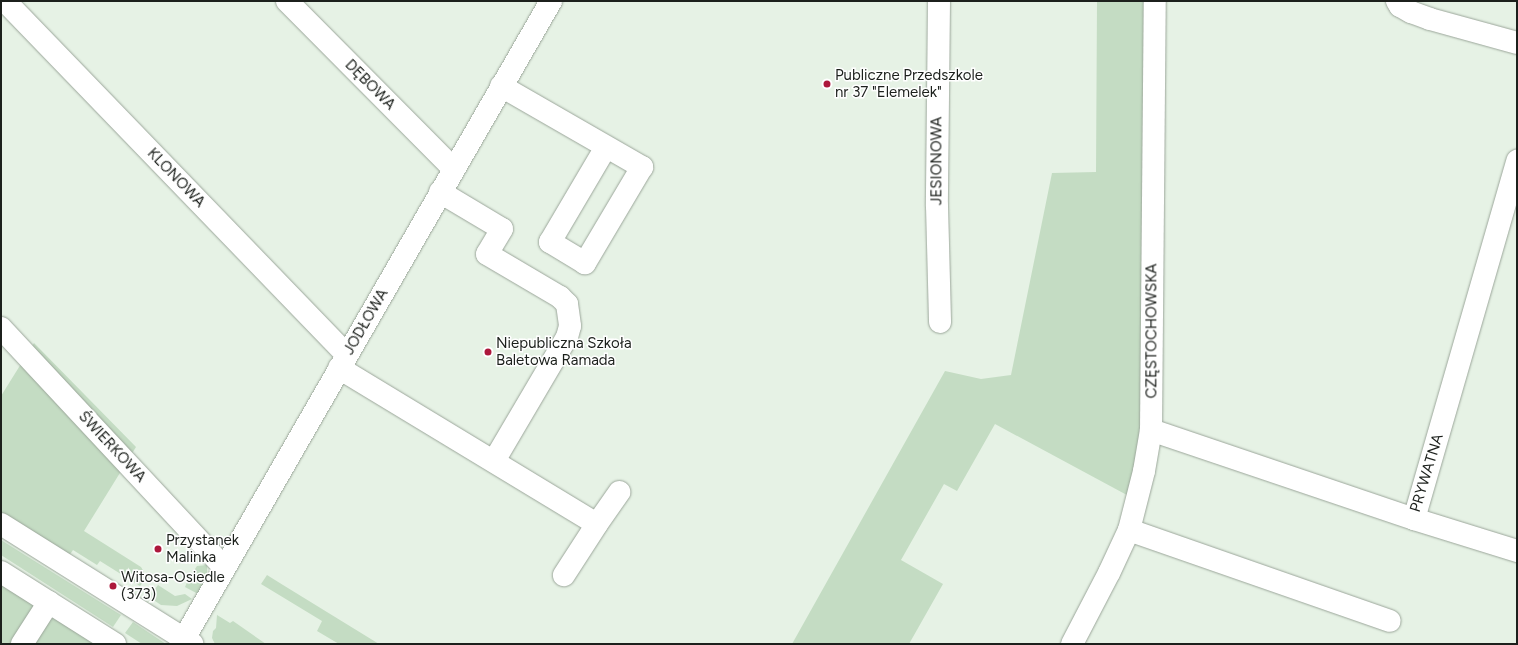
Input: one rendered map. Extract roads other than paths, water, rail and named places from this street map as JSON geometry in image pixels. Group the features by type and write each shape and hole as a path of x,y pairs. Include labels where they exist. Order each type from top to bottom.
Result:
{"street":[{"name":"KLONOWA","path":"5,1 343,361 494,461 597,524"},
{"name":"DĘBOWA","path":"287,1 454,169"},
{"name":"JODŁOWA","path":"186,642 224,567 551,1"},
{"name":"JESIONOWA","path":"939,1 937,206 940,322"},
{"name":"CZĘSTOCHOWSKA","path":"1072,644 1130,530 1144,471 1151,430 1155,1"},
{"path":"1397,1 1400,6 1424,17 1517,43"},
{"path":"502,86 642,167 585,263 550,242 606,147"},
{"name":"PRYWATNA","path":"1151,430 1414,519 1517,161"},
{"path":"440,192 502,229 487,254 560,297 567,304 570,326 567,337 494,461"},
{"name":"ŚWIERKOWA","path":"1,328 224,567"},
{"path":"564,575 619,492"},
{"path":"1414,519 1517,551"},
{"path":"1,524 186,642"},
{"path":"1130,530 1390,622"},
{"path":"1,572 115,644"},
{"path":"22,644 49,602"}],"place":[{"name":"Publiczne Przedszkole nr 37 \"Elemelek\"","path":"827,84"},
{"name":"Niepubliczna Szkoła Baletowa Ramada","path":"488,352"},
{"name":"Przystanek Malinka","path":"158,549"},
{"name":"Witosa-Osiedle (373)","path":"113,586"}]}
